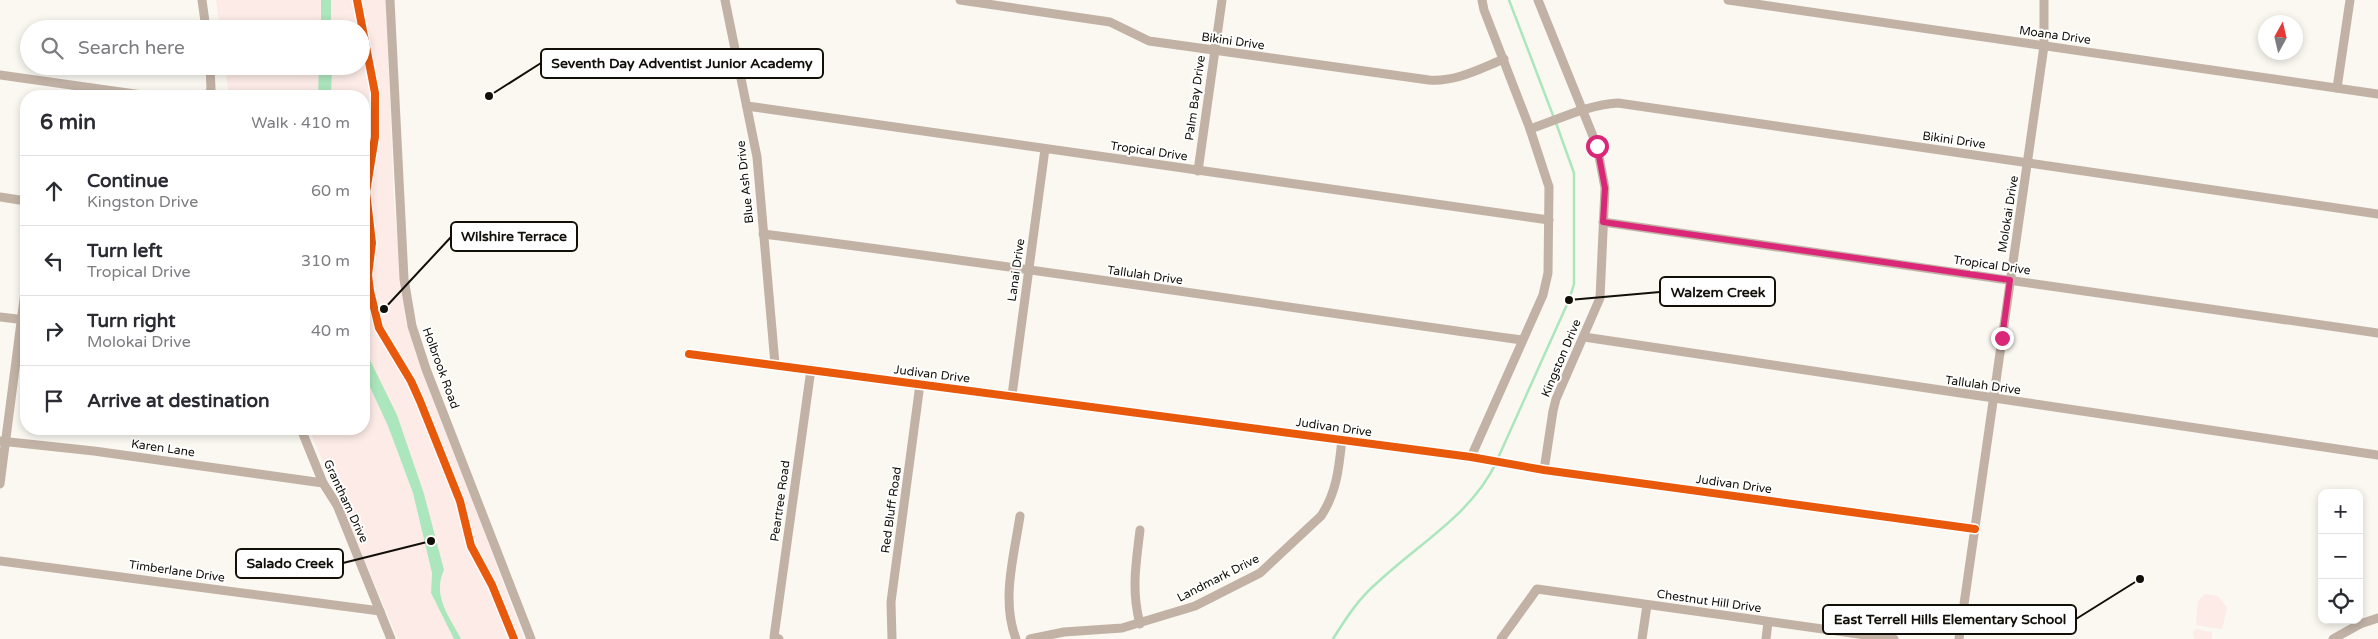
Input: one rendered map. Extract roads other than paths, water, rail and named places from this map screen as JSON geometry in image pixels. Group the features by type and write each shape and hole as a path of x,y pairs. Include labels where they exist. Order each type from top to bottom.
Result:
{"street":[{"path":"202,0 205,20"},
{"name":"Holbrook Road","path":"390,0 404,279 412,326 426,369 531,639"},
{"name":"Blue Ash Drive","path":"725,0 756,157 775,364"},
{"name":"Bikini Drive","path":"960,0 1110,22 1149,41 1443,81 1457,78 1504,59"},
{"name":"Palm Bay Drive","path":"1198,171 1222,0"},
{"path":"1471,457 1546,284 1550,186 1504,59 1484,10 1482,0"},
{"name":"Kingston Drive","path":"1538,0 1597,146 1604,174 1605,199 1601,290 1584,337 1553,411 1544,470"},
{"name":"Moana Drive","path":"1728,0 2378,94"},
{"name":"Molokai Drive","path":"1959,639 2044,46 2044,0"},
{"path":"2337,88 2350,0"},
{"path":"0,75 106,90"},
{"path":"210,75 211,90"},
{"name":"Bikini Drive","path":"1530,129 1582,109 1618,103 2378,214"},
{"name":"Tropical Drive","path":"747,106 1549,220"},
{"name":"Lanai Drive","path":"1012,395 1045,149"},
{"path":"0,197 20,200"},
{"name":"Tropical Drive","path":"1603,222 2378,334"},
{"name":"Tallulah Drive","path":"763,234 935,256 1029,271 1522,340"},
{"path":"0,317 20,320"},
{"name":"Tallulah Drive","path":"1584,337 2378,455"},
{"path":"0,484 3,441 20,343"},
{"name":"Judivan Drive","path":"688,354 1012,395 1471,457 1544,470 1975,529"},
{"name":"Peartree Road","path":"777,638 811,369"},
{"name":"Red Bluff Road","path":"892,639 891,602 920,384"},
{"name":"Grantham Drive","path":"303,435 323,483 337,505 392,639"},
{"name":"Landmark Drive","path":"1030,639 1064,632 1113,630 1140,624 1195,606 1268,568 1326,509 1336,484 1342,440"},
{"name":"Karen Lane","path":"3,441 94,451 323,483"},
{"path":"1016,639 1008,613 1008,599 1020,516"},
{"path":"1140,530 1133,584 1134,599 1140,624"},
{"name":"Timberlane Drive","path":"0,561 380,611"},
{"name":"Chestnut Hill Drive","path":"1501,639 1537,589 1894,639"},
{"name":"Chestnut Hill Drive","path":"1642,639 1647,605"},
{"path":"2333,639 2360,624 2378,618"},
{"name":"Chestnut Hill Drive","path":"1766,639 1768,622"}],"waterway":[{"path":"1509,0 1554,118"},
{"path":"1498,458 1569,300 1574,284 1574,173 1556,123"},
{"path":"1333,639 1348,616 1371,588 1443,528 1473,498 1496,463"}],"place":[{"name":"Seventh Day Adventist Junior Academy","path":"489,96"},
{"name":"Walzem Creek","path":"1569,300"},
{"name":"Wilshire Terrace","path":"384,309"},
{"name":"Salado Creek","path":"431,541"},
{"name":"East Terrell Hills Elementary School","path":"2140,579"}]}
